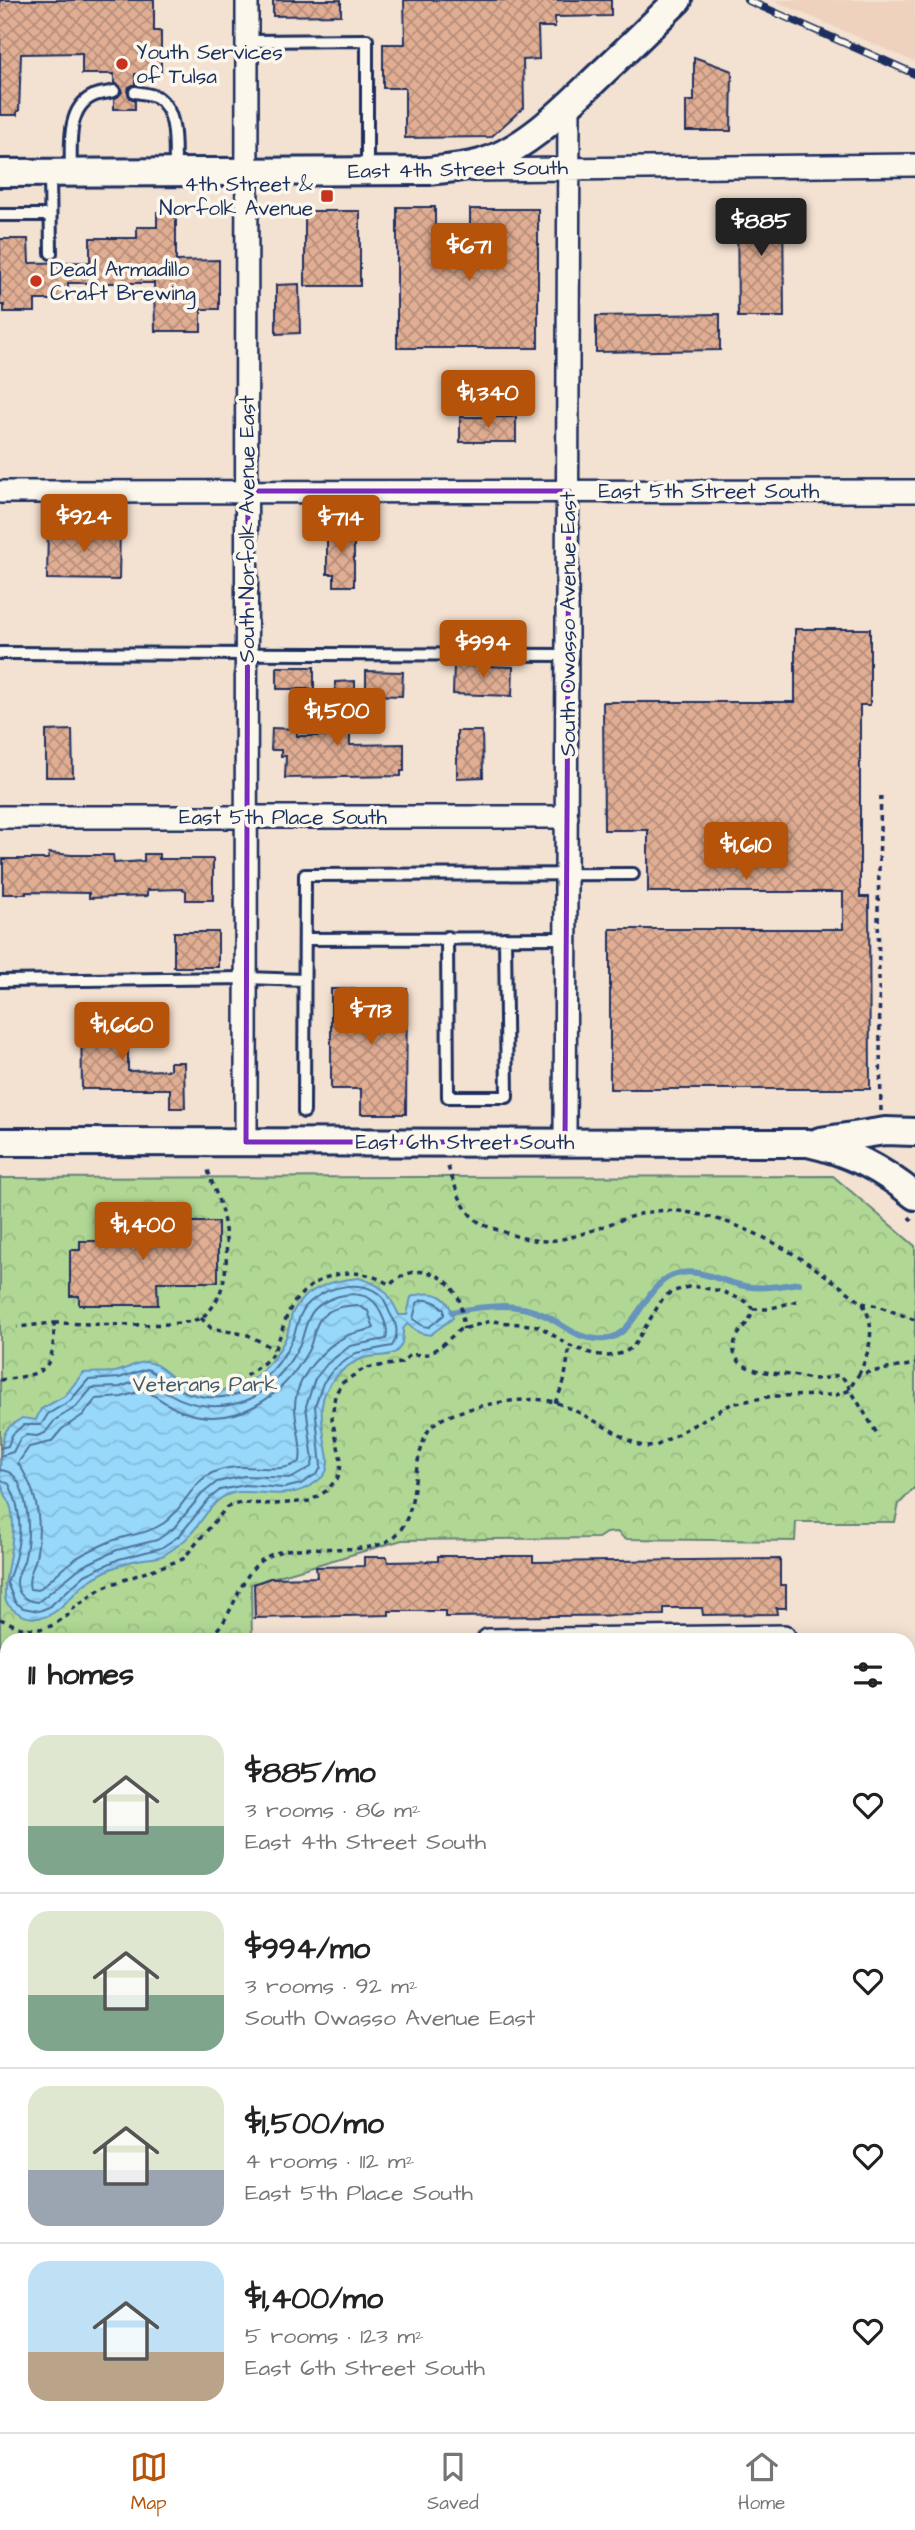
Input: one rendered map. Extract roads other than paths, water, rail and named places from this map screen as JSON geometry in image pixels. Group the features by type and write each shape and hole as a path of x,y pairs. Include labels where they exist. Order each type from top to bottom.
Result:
{"street":[{"name":"South Norfolk Avenue East","path":"246,1142 247,0"},
{"path":"428,171 458,168 499,156 517,146 569,105 678,0"},
{"name":"South Owasso Avenue East","path":"565,1142 569,105"},
{"name":"East 4th Street South","path":"0,173 915,165"},
{"name":"East 5th Street South","path":"0,492 915,491"},
{"name":"East 5th Place South","path":"0,817 567,817"},
{"path":"808,1143 885,1131 915,1132"},
{"name":"East 6th Street South","path":"0,1142 808,1143 831,1148 871,1164 915,1196"}],"lane":[{"path":"247,41 368,40 368,171"},
{"path":"51,253 50,215 74,119 83,103 93,96 114,91"},
{"path":"135,92 156,97 168,110 173,124 175,171"},
{"path":"0,215 50,215"},
{"path":"0,653 568,655"},
{"path":"304,1112 306,875 633,874"},
{"path":"447,937 448,1097 507,1097 505,938"},
{"path":"306,939 566,938"},
{"path":"0,981 247,978 304,980"}],"water":[{"path":"359,1278 385,1291 399,1315 407,1315 411,1297 432,1294 448,1303 453,1318 430,1335 420,1333 407,1324 397,1351 360,1359 344,1369 331,1382 322,1406 322,1426 328,1460 327,1470 322,1478 290,1493 241,1492 220,1499 187,1538 164,1555 125,1563 100,1574 46,1617 24,1616 9,1606 6,1602 5,1583 13,1520 0,1478 3,1440 9,1427 22,1418 36,1420 41,1409 65,1396 83,1373 115,1372 142,1362 154,1364 197,1389 214,1391 240,1386 255,1377 274,1357 287,1335 292,1314 304,1297 330,1283"}],"waterway":[{"path":"452,1312 488,1307 523,1308 546,1316 581,1336 605,1339 616,1336 624,1329 654,1290 673,1275 692,1272 741,1286 769,1287 799,1283"}],"railway":[{"path":"747,0 915,74"}],"place":[{"name":"Youth Services of Tulsa","path":"122,64"},
{"name":"4th Street & Norfolk Avenue","path":"327,196"},
{"name":"Dead Armadillo Craft Brewing","path":"36,281"}],"park label":[{"name":"Veterans Park","path":"205,1384"}]}
